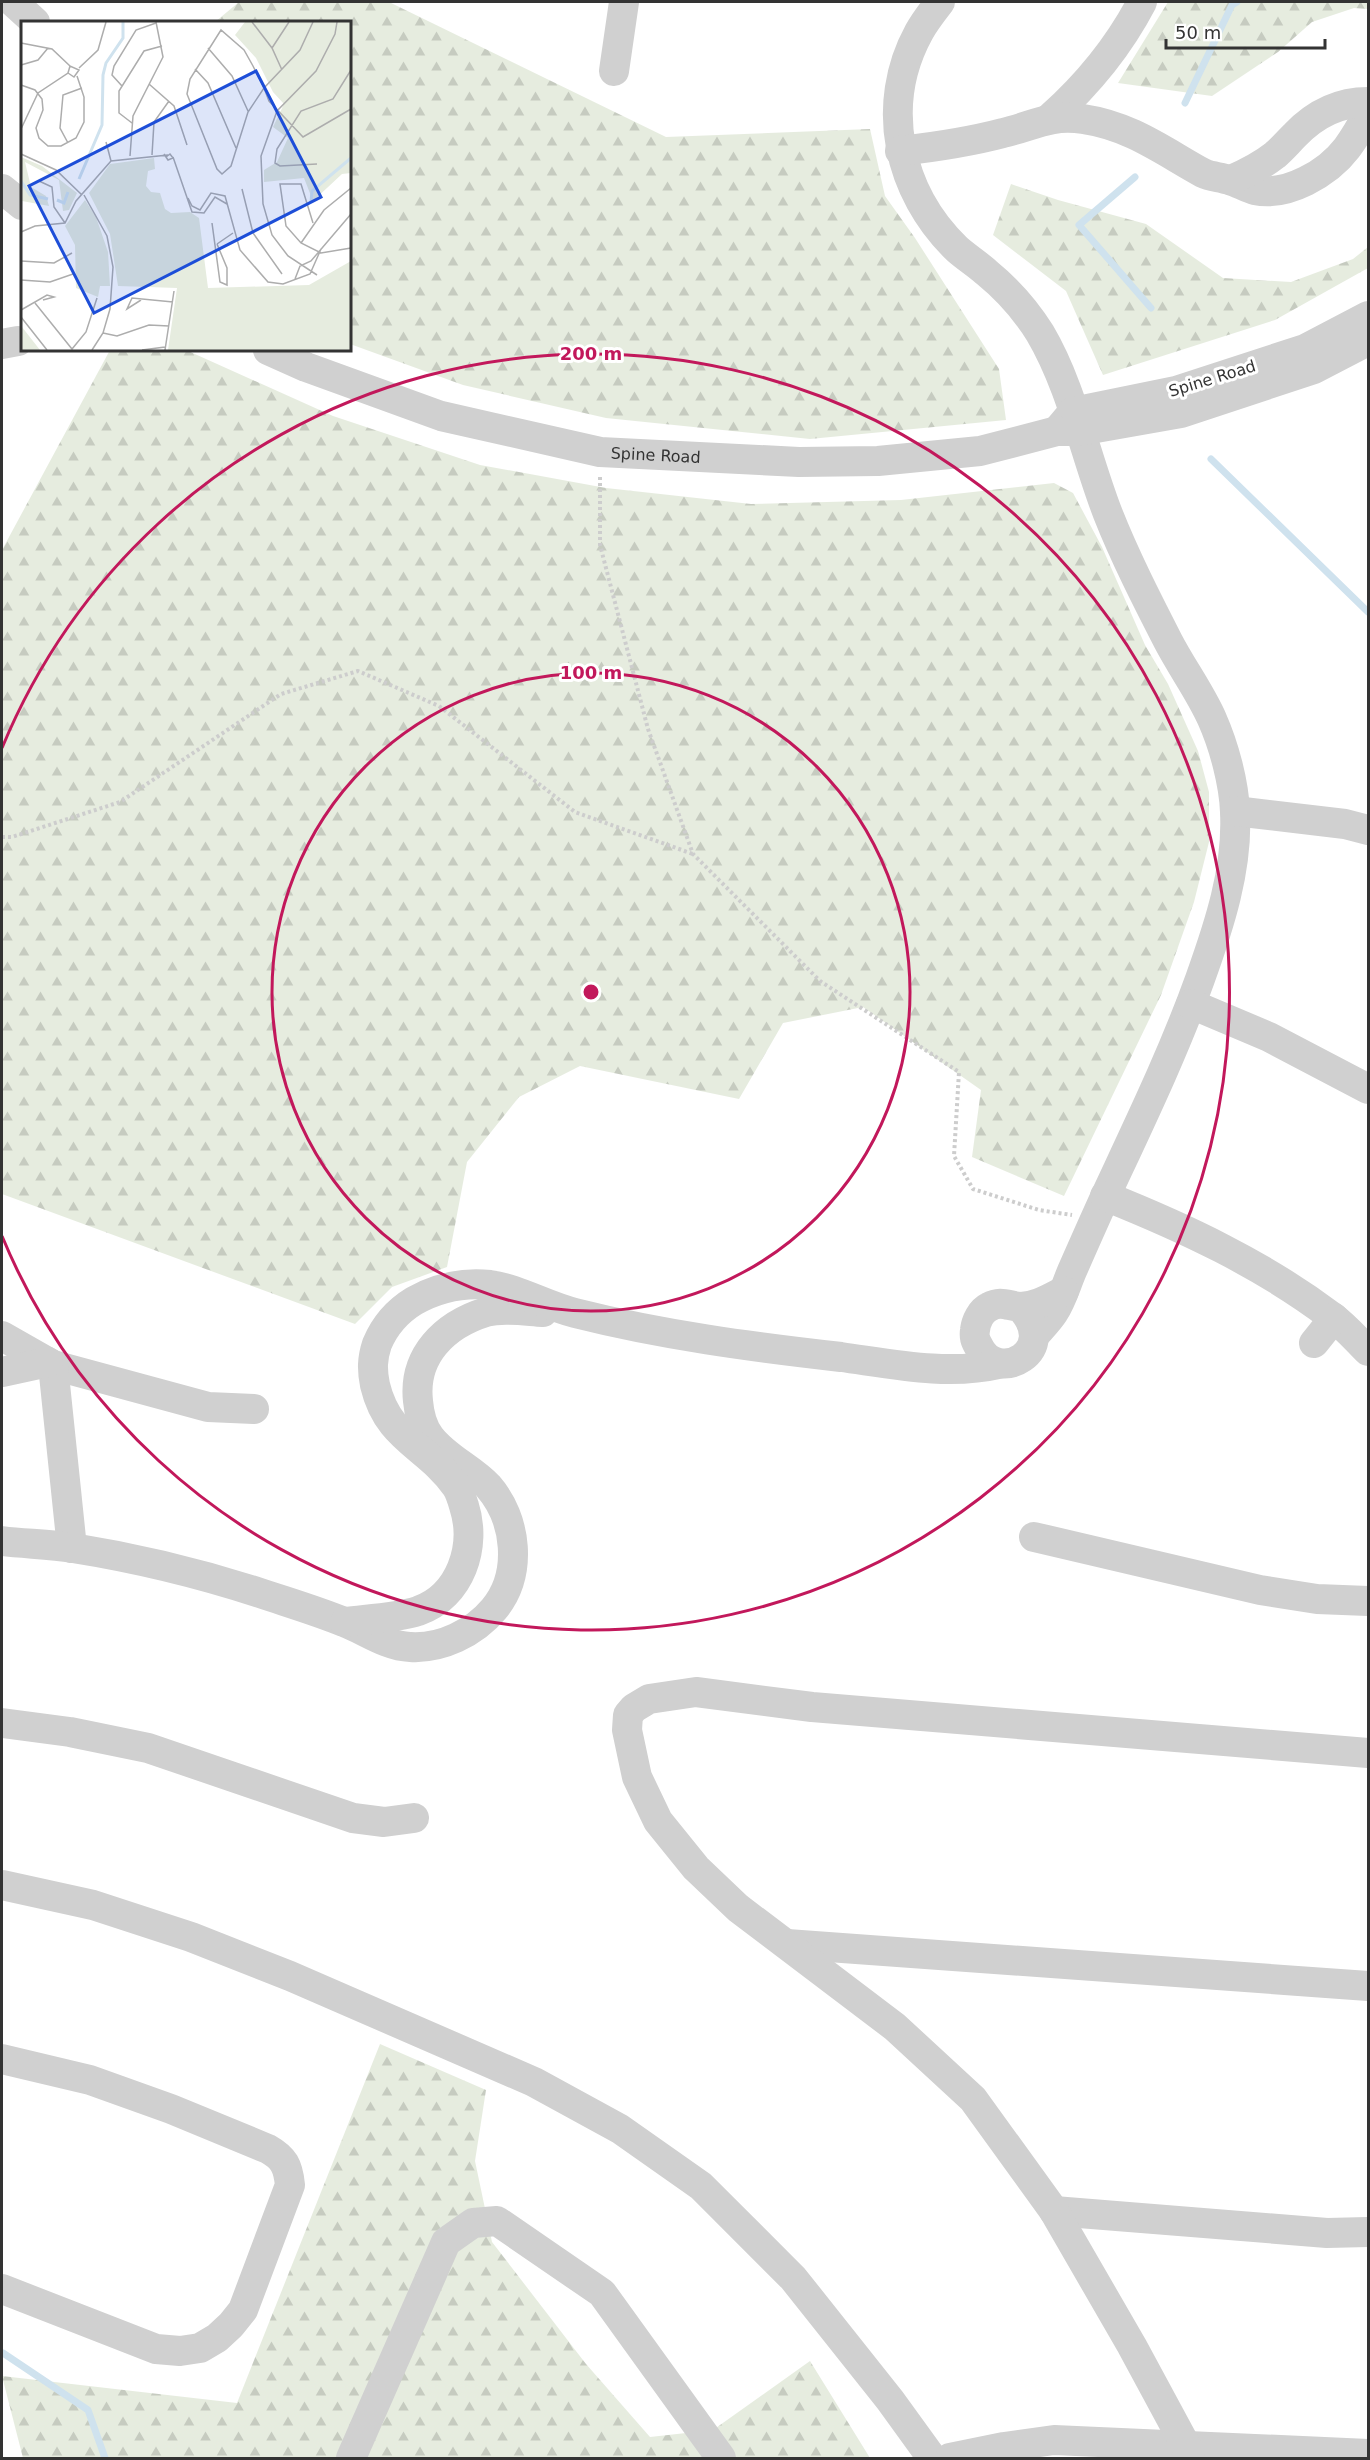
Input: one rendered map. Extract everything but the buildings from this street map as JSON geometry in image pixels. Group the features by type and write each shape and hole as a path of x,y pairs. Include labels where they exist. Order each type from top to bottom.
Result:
{"street":[{"path":"13,2 34,21"},
{"path":"614,71 624,2"},
{"path":"345,1622 419,1610 441,1598 457,1579 467,1556 470,1533 458,1488 436,1463 389,1421 380,1405 372,1359 382,1333 393,1315 438,1289 465,1284 491,1285 573,1313 670,1333 782,1350 940,1368 977,1369 1011,1363 1023,1358 1031,1347 1035,1335 1054,1312 1100,1207 1156,1091 1191,1004 1215,937 1232,868 1235,811 1227,763 1213,720 1170,644 1133,570 1069,425 1041,336 1020,303 988,273 957,249 932,220 911,185 900,151 897,119 898,89 919,31 940,2"},
{"path":"900,151 947,146 1005,133 1051,117 1079,92 1103,63 1129,27 1142,2"},
{"path":"1231,180 1256,169 1277,154 1308,122 1329,109 1354,102 1368,102"},
{"path":"1051,117 1083,119 1142,136 1206,174 1231,180 1255,190 1269,191 1289,188 1309,179 1346,150 1368,113"},
{"path":"2,189 21,205"},
{"name":"Spine Road","path":"270,351 306,367 441,416 600,452 799,462 878,461 980,450 1069,425 1305,349 1368,316"},
{"name":"Spine Road","path":"1069,425 1181,413 1314,369 1368,341"},
{"path":"1235,811 1345,824 1368,830"},
{"path":"1191,1004 1269,1036 1368,1089"},
{"path":"1100,1207 1181,1227 1233,1253 1296,1291 1334,1318 1368,1351"},
{"path":"999,1364 982,1354 974,1338 976,1320 987,1308 1004,1302 1020,1306 1042,1302 1064,1291"},
{"path":"1020,1306 1031,1318 1035,1335"},
{"path":"2,1541 72,1548 161,1567 248,1590 345,1622 388,1642 409,1648 430,1646 456,1638 479,1624 495,1607 506,1587 513,1566 513,1537 504,1508 487,1485 447,1455 429,1436 419,1411 417,1392 419,1370 429,1348 444,1333 488,1311 573,1313"},
{"path":"1314,1343 1334,1318"},
{"path":"2,1336 51,1363 208,1407 254,1409"},
{"path":"940,1368 974,1338"},
{"path":"51,1363 72,1548"},
{"path":"2,1372 51,1363"},
{"path":"1034,1537 1260,1590 1317,1599 1368,1601"},
{"path":"1188,2452 1132,2346 1054,2211 973,2099 895,2027 738,1908 696,1868 658,1821 637,1777 628,1737 628,1715 634,1708 649,1699 696,1692 813,1707 1368,1753"},
{"path":"2,1723 70,1732 148,1748 353,1818 384,1822 414,1818"},
{"path":"2,1885 93,1905 191,1937 290,1976 534,2082 620,2129 701,2186 793,2278 890,2400 932,2458"},
{"path":"787,1944 1368,1986"},
{"path":"2,2059 90,2080 171,2109 268,2149 280,2156 288,2167 290,2185 243,2310 217,2338 200,2348 180,2351 156,2349 2,2289"},
{"path":"1054,2211 1327,2233 1368,2232"},
{"path":"351,2458 446,2242 473,2223 497,2221 602,2293 721,2458"},
{"path":"950,2458 1054,2440 1188,2452 1368,2454"}],"path":[{"path":"600,452 600,545 648,729 693,854 820,981 959,1072 954,1156 973,1189 1039,1210 1100,1207"},
{"path":"2,837 12,837 120,802 281,694 358,671 439,706 574,812 693,854"}],"green space":[{"path":"239,2 389,2 666,137 870,129 885,196 915,238 999,369 1006,420 810,439 606,418 463,385 351,344 351,21 216,21"},
{"path":"1168,2 1368,2 1368,9 1354,8 1312,22 1278,52 1212,96 1118,83"},
{"path":"1011,184 1058,200 1146,224 1223,278 1291,282 1353,259 1368,247 1368,268 1275,320 1103,375 1066,291 993,235"},
{"path":"109,351 188,351 333,416 480,465 606,488 751,504 901,500 1054,483 1073,493 1102,547 1145,645 1168,684 1198,751 1209,792 1209,842 1194,902 1161,995 1064,1196 972,1157 981,1090 863,1007 783,1023 739,1099 580,1066 519,1097 467,1162 447,1267 392,1287 355,1324 2,1194 2,550"},
{"path":"380,2044 486,2090 475,2161 492,2242 586,2364 650,2437 713,2430 810,2361 870,2458 23,2458 2,2376 237,2403"}],"waterway":[{"path":"1185,103 1232,5 1237,2"},
{"path":"1135,177 1079,225 1151,308"},
{"path":"1211,459 1368,612"},
{"path":"3,2353 88,2410 105,2458"}]}
